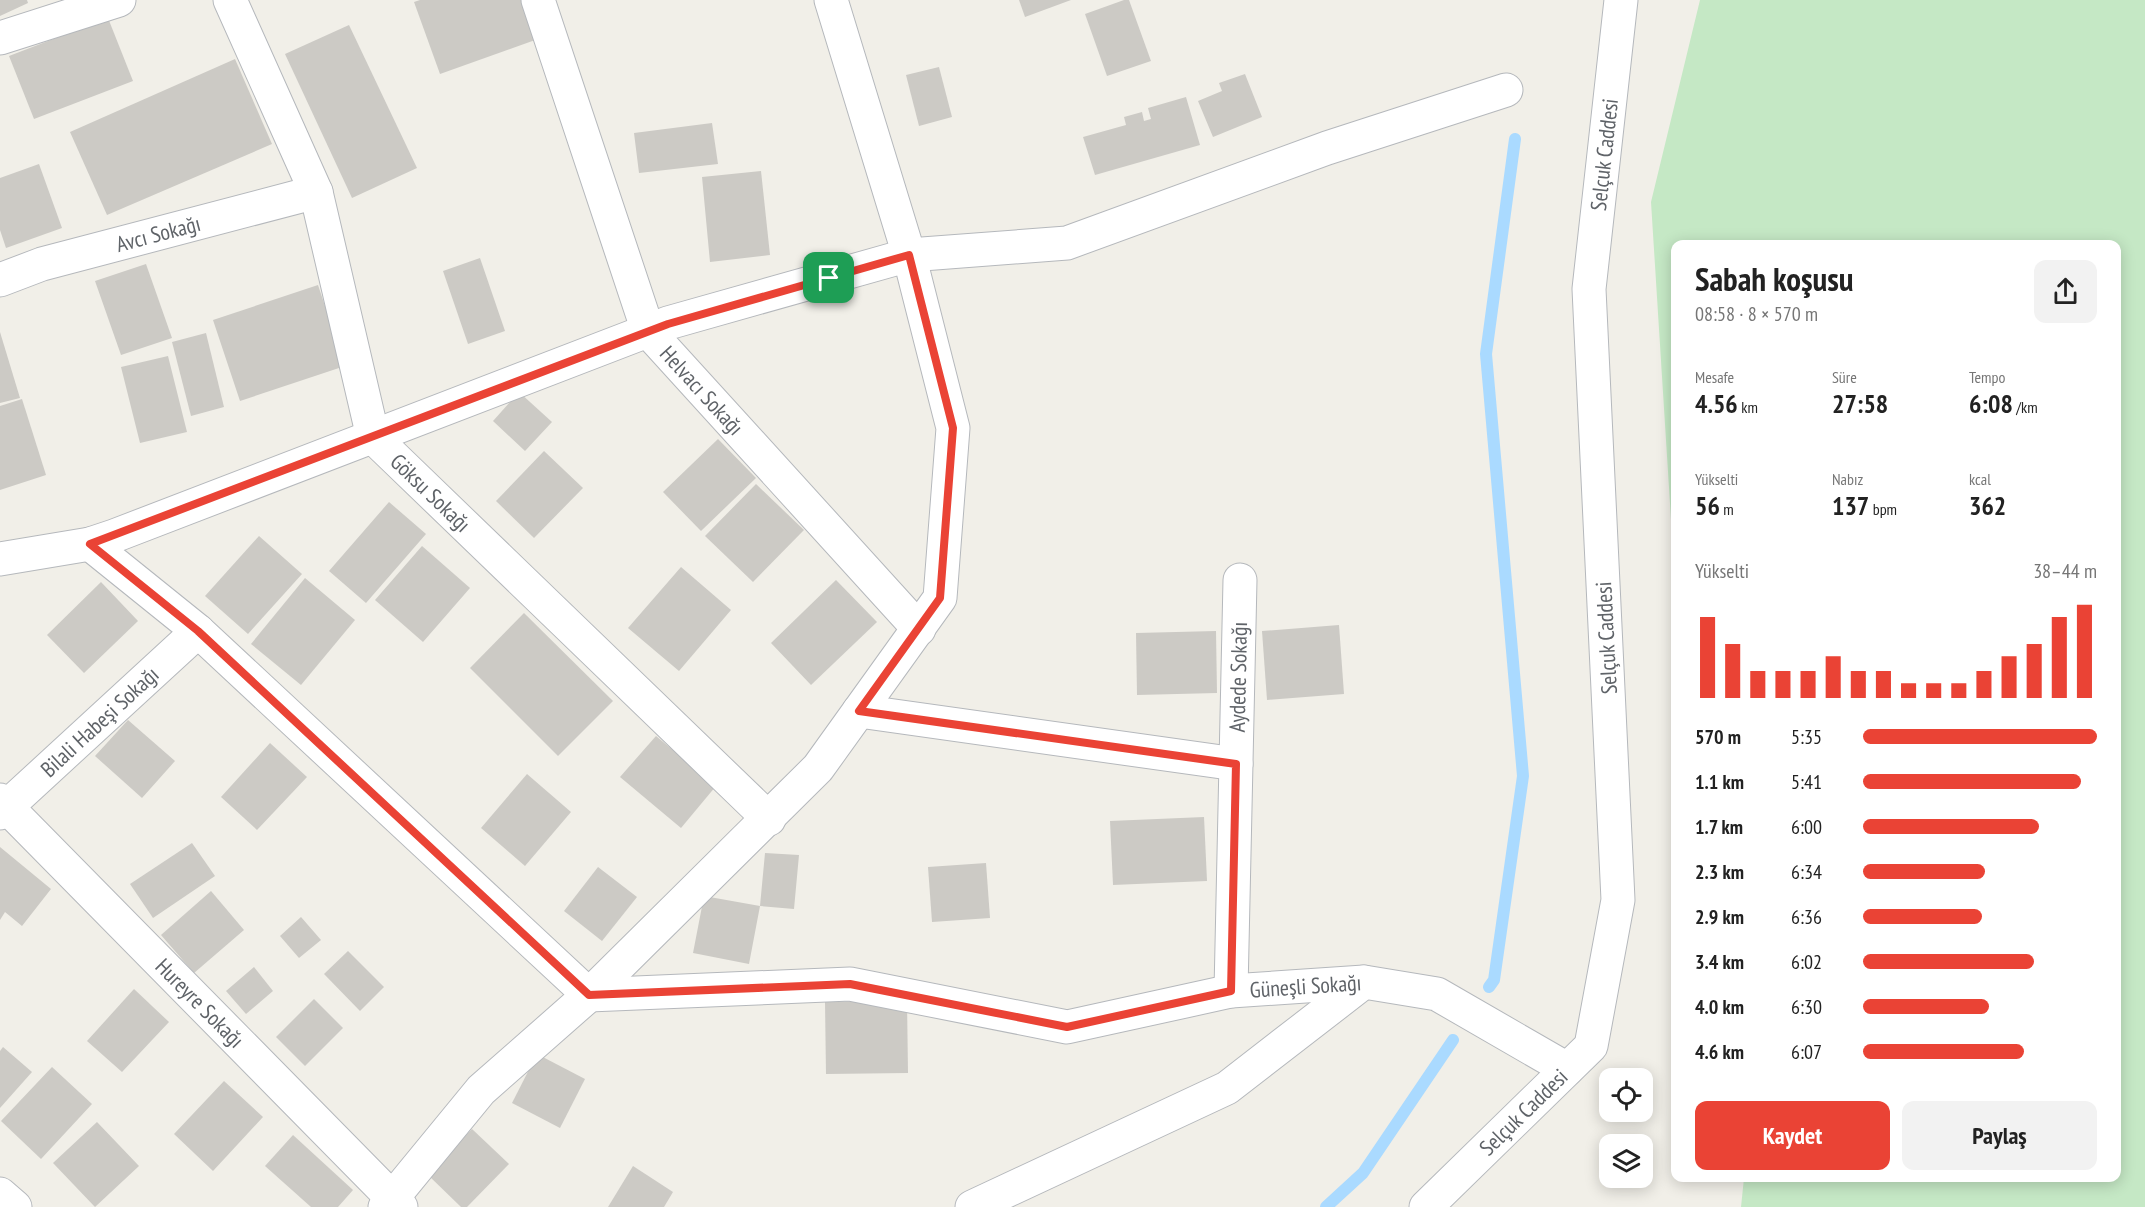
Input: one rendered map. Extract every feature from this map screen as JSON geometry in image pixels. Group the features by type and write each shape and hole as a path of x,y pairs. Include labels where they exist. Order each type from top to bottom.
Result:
{"street":[{"path":"0,38 120,0"},
{"name":"Göksu Sokağı","path":"230,0 316,192 373,437 769,819"},
{"name":"Helvacı Sokağı","path":"538,0 648,331 919,629"},
{"path":"393,1204 481,1090 589,995 818,768 940,598 953,428 909,255 831,0"},
{"name":"Selçuk Caddesi","path":"1426,1207 1590,1046 1618,900 1589,289 1621,0"},
{"path":"0,560 90,544 668,324 909,255 1067,243 1327,148 1506,90"},
{"name":"Avcı Sokağı","path":"0,280 42,264 316,192"},
{"path":"90,544 198,631 589,995"},
{"name":"Aydede Sokağı","path":"1231,991 1240,580"},
{"name":"Bilali Habeşi Sokağı","path":"2,806 198,631"},
{"path":"859,711 1236,764"},
{"name":"Hureyre Sokağı","path":"2,806 393,1204"},
{"path":"972,1207 1227,1089 1365,982"},
{"name":"Güneşli Sokağı","path":"589,995 850,984 1067,1027 1231,991 1365,982 1437,994 1567,1069"},
{"path":"0,1194 15,1207"}],"green space":[{"path":"1700,0 2145,0 2145,1207 1741,1207 1744,1182 2121,1182 2121,240 1671,240 1671,520 1651,202"}],"building":[{"path":"0,0 27,0 28,3 0,16"},
{"path":"420,0 524,0 538,39 440,74 414,2"},
{"path":"1019,0 1071,0 1025,17"},
{"path":"1129,0 1151,61 1107,76 1085,14"},
{"path":"108,18 133,81 34,119 9,56"},
{"path":"349,25 417,168 352,198 285,54"},
{"path":"235,59 272,144 107,215 70,132"},
{"path":"939,67 952,117 919,126 906,75"},
{"path":"1245,74 1262,117 1213,137 1198,101 1222,91 1219,83"},
{"path":"1186,97 1200,145 1095,175 1083,137 1126,125 1124,117 1142,112 1144,121 1151,119 1148,108"},
{"path":"712,123 718,164 639,173 634,133"},
{"path":"39,164 62,228 6,248 0,230 0,178"},
{"path":"761,171 770,255 710,262 702,177"},
{"path":"480,258 505,331 468,344 443,271"},
{"path":"146,264 172,338 121,355 95,281"},
{"path":"318,285 345,366 240,401 213,320"},
{"path":"0,332 20,398 0,403"},
{"path":"206,333 224,407 191,416 172,342"},
{"path":"168,356 187,432 140,443 121,367"},
{"path":"519,392 552,422 525,451 493,421"},
{"path":"22,399 46,475 0,490 0,406"},
{"path":"718,439 756,478 701,531 663,492"},
{"path":"544,451 583,488 534,538 496,501"},
{"path":"756,484 804,530 753,582 705,536"},
{"path":"389,502 426,534 366,603 329,571"},
{"path":"259,536 302,574 248,634 205,596"},
{"path":"422,546 470,588 423,642 375,600"},
{"path":"681,567 731,610 679,671 628,628"},
{"path":"305,578 355,620 301,685 251,644"},
{"path":"836,580 877,622 811,685 771,643"},
{"path":"101,582 138,621 84,673 47,635"},
{"path":"524,613 613,701 558,756 470,668"},
{"path":"1339,625 1344,694 1267,700 1262,631"},
{"path":"1216,631 1217,693 1137,695 1136,633"},
{"path":"128,720 175,761 142,798 95,756"},
{"path":"656,736 716,786 681,828 620,777"},
{"path":"270,743 307,777 257,830 221,797"},
{"path":"527,774 571,812 525,866 481,828"},
{"path":"1204,817 1207,881 1113,885 1110,821"},
{"path":"192,843 215,876 153,918 130,884"},
{"path":"0,847 51,889 22,926 5,912 0,920"},
{"path":"765,853 799,855 794,909 760,906"},
{"path":"986,863 990,918 932,922 928,867"},
{"path":"598,867 637,897 602,941 564,911"},
{"path":"211,891 244,930 194,973 161,935"},
{"path":"704,896 760,906 749,964 693,953"},
{"path":"301,917 321,940 299,958 280,936"},
{"path":"348,951 384,987 360,1011 324,974"},
{"path":"254,967 273,991 246,1014 226,991"},
{"path":"134,989 169,1022 122,1072 87,1041"},
{"path":"314,999 343,1028 305,1066 276,1037"},
{"path":"907,1000 908,1073 826,1074 825,1002"},
{"path":"3,1047 32,1072 0,1108 0,1051"},
{"path":"537,1054 585,1079 560,1128 512,1103"},
{"path":"52,1067 92,1104 41,1159 1,1121"},
{"path":"224,1081 263,1117 213,1171 174,1134"},
{"path":"97,1122 139,1166 95,1207 53,1163"},
{"path":"472,1129 509,1164 467,1207 461,1207 428,1175"},
{"path":"293,1135 353,1190 338,1207 311,1207 265,1166"},
{"path":"633,1166 673,1192 664,1207 608,1207"}],"waterway":[{"path":"1489,987 1494,980 1523,776 1486,354 1515,139"},
{"path":"1326,1207 1363,1173 1453,1040"}],"route":[{"path":"909,255 953,428 940,598 859,711 1236,764 1231,991 1067,1027 850,984 589,995 198,631 90,544 668,324 829,278 909,255"}]}
